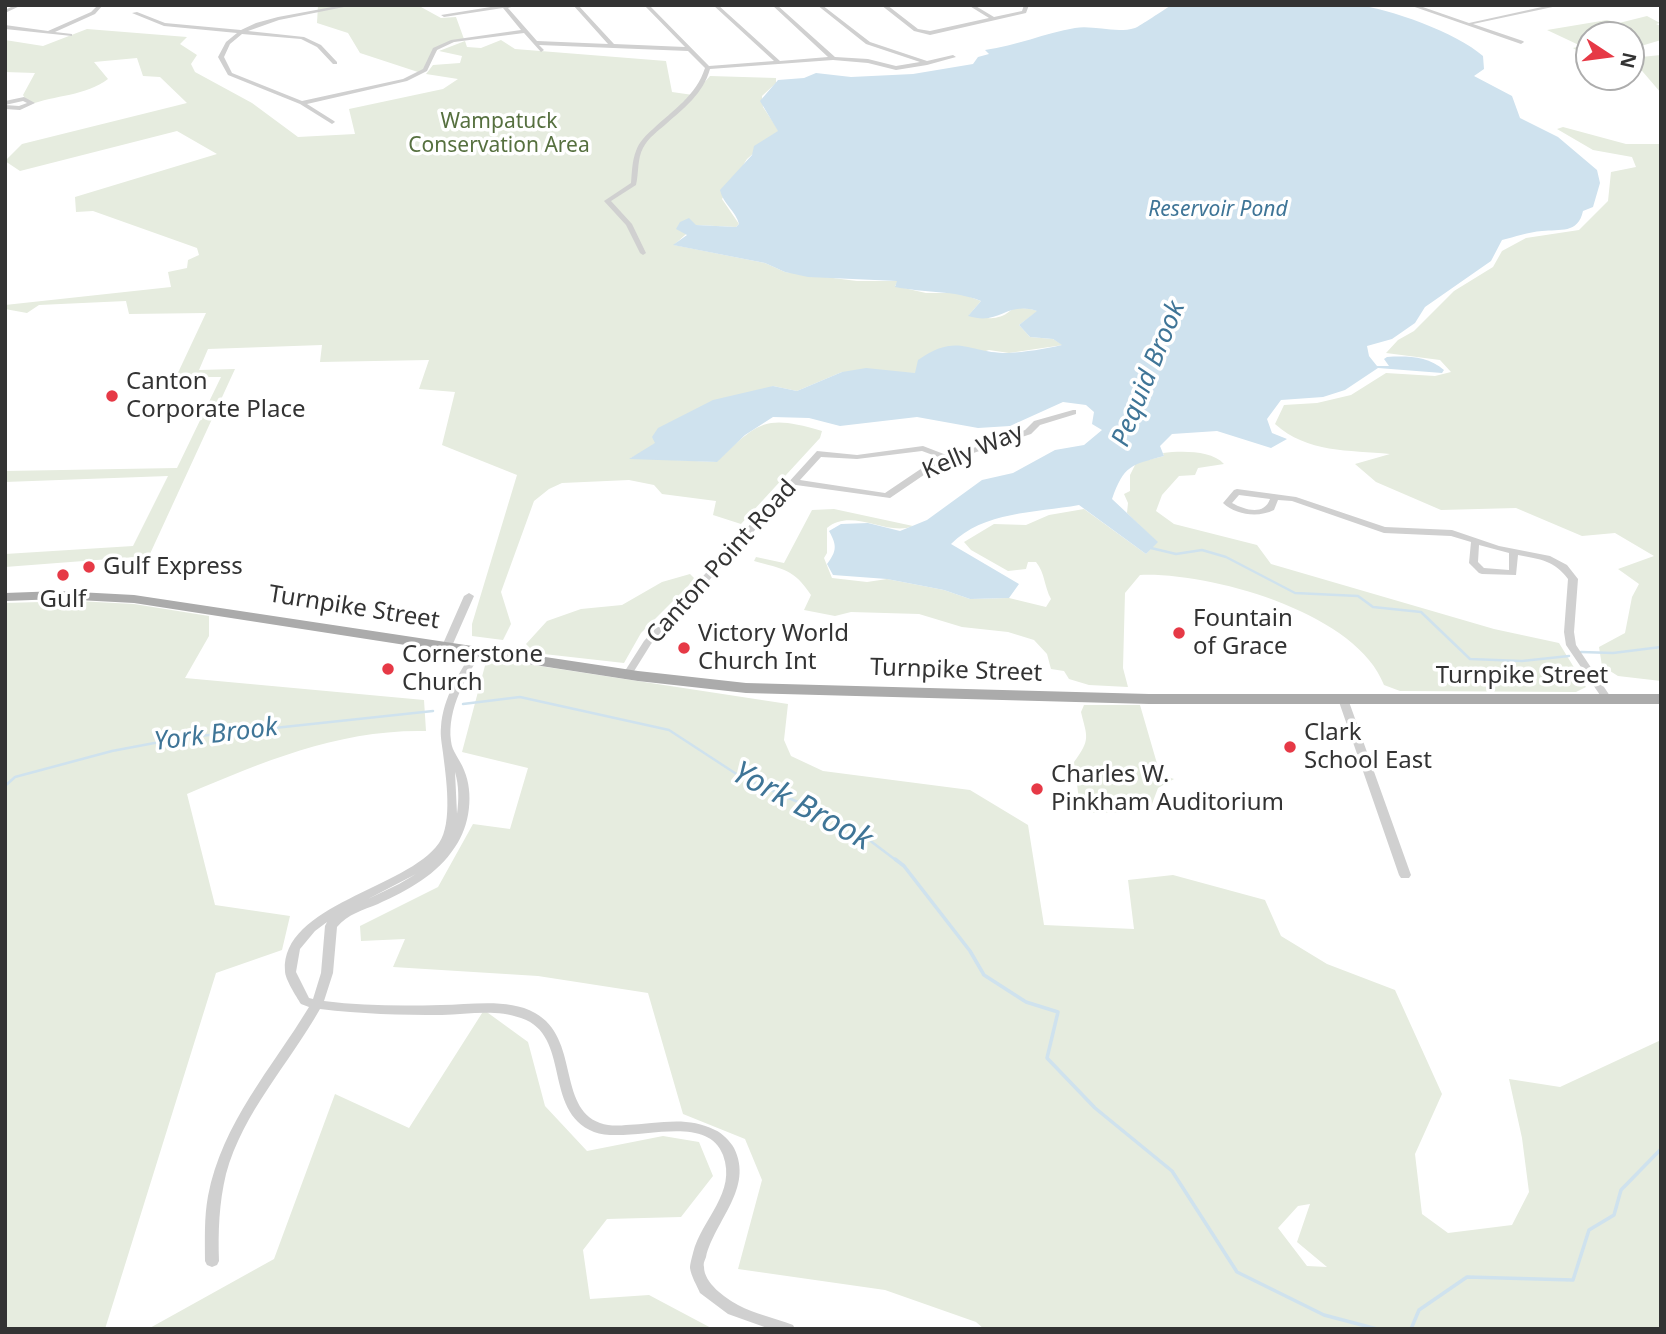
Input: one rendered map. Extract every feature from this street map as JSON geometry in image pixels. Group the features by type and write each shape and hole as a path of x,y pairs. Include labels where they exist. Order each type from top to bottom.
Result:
{"main road":[{"name":"Turnpike Street","path":"5,597 71,595 134,599 628,674 746,688 1068,697 1661,699"}],"street":[{"path":"5,12 20,5"},
{"path":"50,32 93,13 101,5"},
{"path":"332,121 302,103 230,74 223,65 222,52 227,44 243,32 271,20 352,5"},
{"path":"444,15 516,5"},
{"path":"575,5 613,46"},
{"path":"646,5 708,68"},
{"path":"715,5 779,63"},
{"path":"774,5 833,58"},
{"path":"819,5 862,40 927,63"},
{"path":"883,5 925,33 1024,12 1028,8 1025,5"},
{"path":"970,5 994,19"},
{"path":"1412,5 1521,42"},
{"path":"1470,23 1560,5"},
{"path":"291,6 304,14"},
{"path":"505,7 541,50"},
{"path":"135,13 164,24 310,41 319,46 335,64"},
{"path":"5,27 70,36"},
{"path":"302,103 405,80 429,66 435,49 453,41 525,31"},
{"path":"537,43 690,49"},
{"path":"708,68 833,58 868,61 896,68 953,57"},
{"path":"643,253 629,224 607,201 634,184 640,148 690,97 704,80 708,68"},
{"path":"19,99 32,101 28,106 14,108 5,105 19,99"},
{"path":"5,116 14,108"},
{"name":"Kelly Way","path":"794,482 887,496 923,470 948,458 1012,438 1028,432 1037,423 1073,412"},
{"name":"Canton Point Road","path":"628,674 647,643 820,454 857,457 923,448 948,458"},
{"path":"1275,497 1271,508 1263,513 1237,509 1227,503 1237,492 1301,500 1350,521 1384,530 1452,533 1555,561 1571,573 1571,645 1607,699"},
{"path":"1475,541 1473,563 1482,570 1513,573 1514,551"},
{"path":"447,646 455,636 469,596"},
{"path":"478,651 450,707 444,741 447,751 450,832 444,845 435,856 411,872 314,925 303,934 288,961 289,977 305,1001 316,1004 497,1010 531,1017 548,1028 559,1049 576,1116 600,1129 614,1131 677,1125 705,1130 728,1150 733,1173 728,1199 698,1252 699,1275 704,1287 725,1306 748,1318 788,1329"},
{"path":"1343,699 1405,875"},
{"path":"212,1261 210,1227 213,1199 226,1152 238,1126 316,1004 326,982 331,926 335,920 428,872 452,845 462,820 464,797 460,766 447,751"}],"green space":[{"path":"318,5 429,5 421,7 441,18 456,17 464,39 440,46 421,73 360,53 348,33 317,23"},
{"path":"1647,16 1660,23 1656,24 1661,26 1661,40 1645,45 1645,21 1627,21"},
{"path":"1575,25 1575,43 1547,30"},
{"name":"Wampatuck Conservation Area","path":"87,29 187,37 180,44 197,55 191,64 195,72 252,103 298,137 355,134 349,109 443,89 458,79 426,74 433,65 460,63 462,56 439,51 465,41 467,47 481,48 501,40 515,49 666,61 672,92 693,95 710,76 776,78 776,83 762,96 763,107 779,131 747,159 722,199 739,224 736,227 696,225 674,245 765,263 785,272 857,281 898,281 895,286 926,293 959,293 981,301 969,315 990,318 1000,317 1020,308 1038,311 1019,325 1030,337 1053,339 1063,345 1009,353 989,350 916,373 842,372 797,391 773,386 631,458 716,462 753,430 763,425 787,423 822,431 820,438 741,524 713,515 716,501 662,494 654,485 629,480 562,483 549,489 534,501 501,592 511,624 503,640 472,636 472,624 517,475 442,445 455,392 419,389 429,360 320,362 322,345 208,349 199,370 235,369 149,556 5,567 5,554 133,546 168,476 5,482 5,471 177,468 221,377 176,377 206,313 129,314 126,301 39,305 27,313 5,309 5,305 171,287 168,272 187,268 188,260 199,255 197,248 93,211 76,212 75,197 217,154 177,131 20,171 5,161 22,144 187,103 160,77 143,76 137,58 94,62 108,79 90,89 29,105 23,95 35,73 5,72 5,40 43,46"},
{"path":"1661,55 1661,93 1645,74 1645,57"},
{"path":"1563,127 1626,144 1661,144 1661,681 1618,676 1602,666 1599,647 1625,633 1632,597 1639,584 1618,569 1654,556 1615,533 1582,536 1516,508 1441,510 1376,482 1355,464 1390,454 1315,445 1287,433 1275,424 1284,405 1317,403 1351,395 1386,373 1435,376 1451,372 1440,360 1386,353 1398,340 1414,331 1454,291 1493,267 1502,251 1526,238 1579,230 1608,201 1611,172 1636,167 1632,157 1593,150 1557,129"},
{"path":"1163,453 1204,454 1224,464 1198,468 1195,475 1179,476 1162,495 1156,511 1174,524 1257,545 1271,564 1494,629 1559,643 1586,687 1576,692 1400,691 1384,685 1369,659 1344,637 1314,618 1241,590 1204,581 1140,575 1125,593 1123,668 1128,687 1089,685 1069,679 1064,671 1051,669 1047,654 1034,640 1008,632 962,627 919,614 851,612 835,616 804,610 811,595 799,580 780,568 754,561 756,557 784,563 812,510 834,509 913,526 892,528 847,520 827,528 827,553 824,558 832,578 867,582 887,579 944,590 970,599 1009,598 1046,607 1051,599 1036,562 1028,562 1026,569 1008,571 971,550 964,542 994,524 1026,525 1049,515 1084,509 1146,554 1157,542 1127,513 1128,503 1124,494 1130,491 1130,475 1136,463 1164,456"},
{"path":"690,574 694,578 690,584 641,633 624,663 535,653 526,644 547,621 581,609 622,605 662,582"},
{"path":"77,601 134,604 209,616 209,636 185,678 424,700 426,731 364,735 333,741 274,759 187,794 215,905 290,916 282,950 216,973 105,1329 5,1329 5,603"},
{"path":"487,658 788,704 784,740 791,756 823,771 970,790 1028,825 1044,925 1134,929 1128,880 1173,875 1265,900 1281,936 1327,964 1395,990 1442,1094 1415,1154 1422,1214 1448,1233 1512,1225 1529,1192 1522,1138 1509,1079 1560,1087 1661,1040 1661,1329 984,1329 976,1322 885,1290 738,1269 762,1180 745,1139 683,1114 648,993 538,976 393,967 405,939 361,941 360,926 438,887 473,824 510,829 528,768 462,752","holes":["1310,1204 1297,1242 1327,1267 1307,1266 1278,1228 1298,1206"]},
{"path":"1084,705 1140,705 1158,767 1162,775 1174,779 1158,788 1149,812 1087,813 1080,807 1074,762 1086,738 1081,712"},
{"path":"484,1010 528,1042 545,1106 587,1151 663,1136 699,1142 713,1176 681,1217 607,1219 583,1250 590,1299 649,1295 713,1329 148,1329 274,1259 335,1094 409,1128"}],"water":[{"name":"Reservoir Pond","path":"1172,5 1355,5 1386,11 1422,23 1457,39 1483,56 1484,69 1474,76 1512,96 1520,118 1558,137 1597,170 1600,183 1593,207 1583,211 1573,227 1532,232 1502,240 1491,261 1425,307 1415,323 1392,339 1367,346 1369,356 1377,366 1389,366 1384,359 1387,357 1410,357 1438,365 1444,370 1442,373 1378,368 1345,390 1323,397 1281,400 1267,419 1272,433 1287,439 1271,448 1217,431 1172,434 1160,446 1164,456 1130,468 1121,479 1112,499 1158,542 1146,554 1079,505 994,519 964,533 951,544 1019,584 1009,598 970,599 944,590 887,579 833,575 827,564 835,548 829,531 841,524 868,523 900,531 927,520 982,480 1013,473 1055,450 1084,445 1102,430 1092,424 1094,412 1086,405 1063,402 1010,426 978,428 917,417 840,426 809,418 773,417 745,435 717,462 629,459 655,443 652,437 658,428 713,400 773,386 797,391 842,372 866,368 915,373 918,360 943,347 953,345 1008,353 1062,345 1053,339 1030,337 1019,325 1037,311 1017,309 979,318 968,316 981,301 971,297 895,287 897,281 808,277 785,272 765,263 673,245 687,235 676,229 680,222 689,218 696,225 736,227 739,224 720,190 752,155 754,146 778,131 760,101 778,80 804,78 816,73 851,77 913,74 973,64 978,57 989,54 985,50 1064,30 1082,27 1120,30 1135,28"}],"waterway":[{"name":"Pequid Brook","path":"1151,548 1176,554 1202,550 1226,557 1295,593 1358,596 1373,607 1421,612 1470,659 1522,661 1569,656"},
{"name":"Pequid Brook","path":"1581,652 1613,653 1661,647"},
{"name":"York Brook","path":"463,704 520,697 669,730 741,777 848,824 897,861"},
{"name":"York Brook","path":"5,786 15,777 112,751 181,738 433,711"},
{"name":"York Brook","path":"895,859 904,866 970,951 984,975 1026,1002 1058,1012 1047,1058 1095,1108 1172,1171 1237,1272 1324,1315 1377,1329"},
{"name":"Pequid Brook","path":"1411,1329 1419,1310 1467,1277 1573,1280 1589,1230 1614,1215 1621,1190 1661,1149"}],"place":[{"name":"Canton Corporate Place","path":"112,396"},
{"name":"Gulf Express","path":"89,567"},
{"name":"Gulf","path":"63,575"},
{"name":"Fountain of Grace","path":"1179,633"},
{"name":"Victory World Church Int","path":"684,648"},
{"name":"Cornerstone Church","path":"388,669"},
{"name":"Clark School East","path":"1290,747"},
{"name":"Charles W. Pinkham Auditorium","path":"1037,789"}]}
